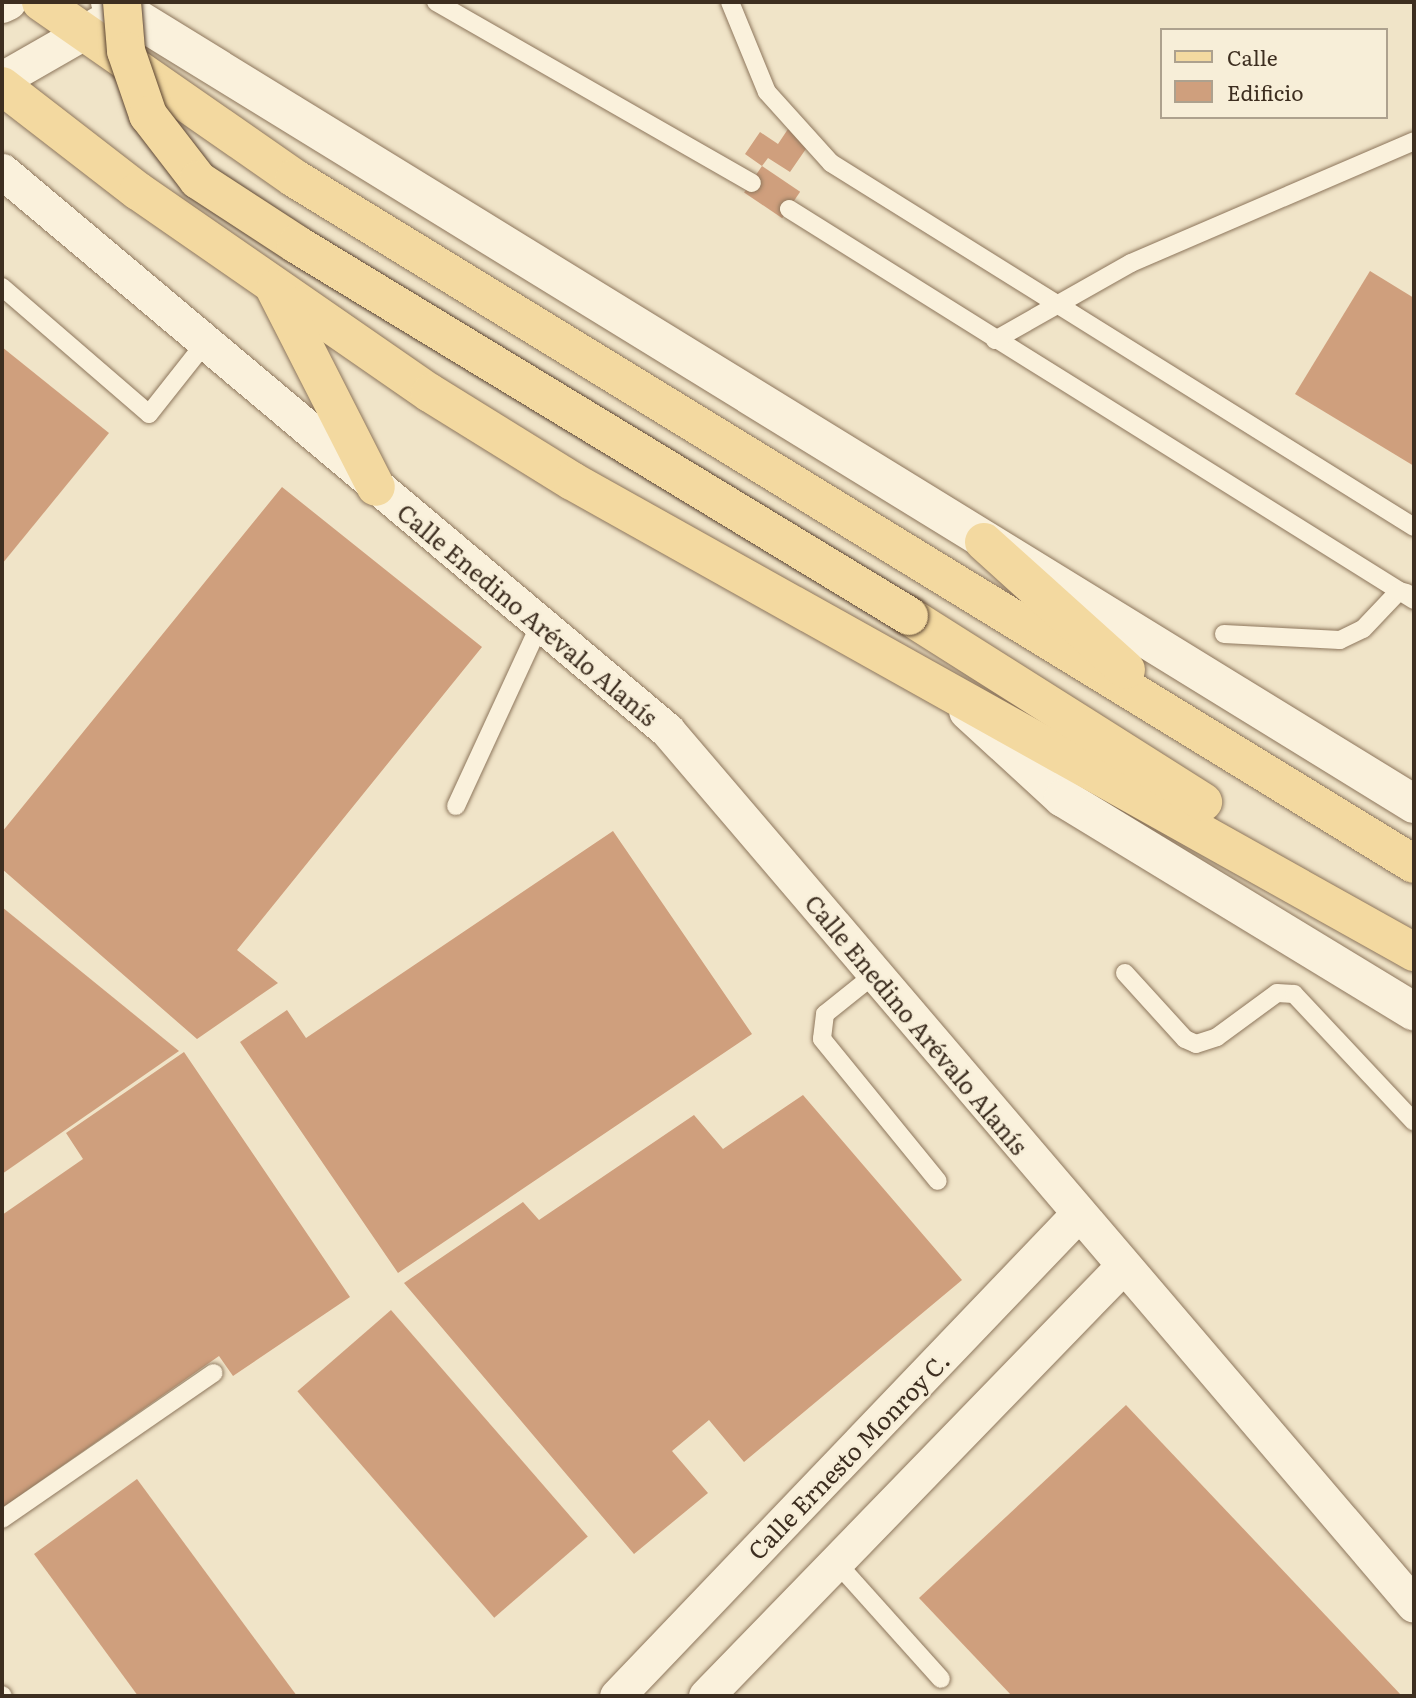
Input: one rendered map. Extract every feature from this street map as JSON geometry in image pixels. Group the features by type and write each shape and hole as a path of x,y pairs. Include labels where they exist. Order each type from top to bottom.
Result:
{"main road":[{"path":"41,2 80,33 294,178 1197,735 1414,864"},
{"path":"124,4 126,51 148,116 198,180 296,244 909,616 1311,867 1339,890 1362,919"},
{"path":"2,86 138,191 430,393 572,481 1362,919 1414,952"},
{"path":"273,284 376,487"},
{"path":"984,542 1197,735"}],"street":[{"path":"2,5 8,2"},
{"path":"2,79 124,4 984,542 1414,803"},
{"name":"Calle Enedino Arévalo Alanís","path":"2,171 667,730 1414,1605"},
{"path":"941,685 1063,798 1414,1011"},
{"name":"Calle Ernesto Monroy C.","path":"617,1696 1079,1213"},
{"path":"706,1696 1123,1266"}],"lane":[{"path":"436,2 752,183"},
{"path":"730,2 767,92 817,150 849,176 1414,527"},
{"path":"995,340 1058,307 1131,263 1414,141"},
{"path":"789,209 995,340 1409,595 1363,629 1340,640 1224,634"},
{"path":"2,287 149,414 205,342"},
{"path":"456,806 540,624"},
{"path":"1125,973 1185,1038 1196,1044 1217,1037 1277,993 1294,994 1414,1122"},
{"path":"875,974 825,1014 822,1038 938,1181"},
{"path":"2,1519 214,1373"},
{"path":"836,1562 941,1679"}],"building":[{"path":"788,129 810,143 790,172 768,158 762,166 745,154 760,132 778,144"},
{"path":"762,166 800,192 782,218 744,193"},
{"path":"1370,271 1414,298 1414,466 1295,394"},
{"path":"2,347 109,433 2,564"},
{"path":"282,487 482,647 237,950 278,983 197,1039 2,869 2,832"},
{"path":"613,831 752,1034 398,1273 240,1042 287,1010 306,1038"},
{"path":"2,907 179,1051 2,1174"},
{"path":"184,1052 350,1297 233,1376 219,1356 2,1508 2,1215 83,1159 66,1133"},
{"path":"803,1095 962,1280 744,1462 709,1420 672,1451 708,1493 634,1554 404,1283 523,1202 539,1220 694,1115 723,1149"},
{"path":"391,1310 588,1536 494,1618 297,1391"},
{"path":"1126,1405 1402,1696 1012,1696 919,1598"},
{"path":"137,1479 297,1696 138,1696 34,1554"}]}
